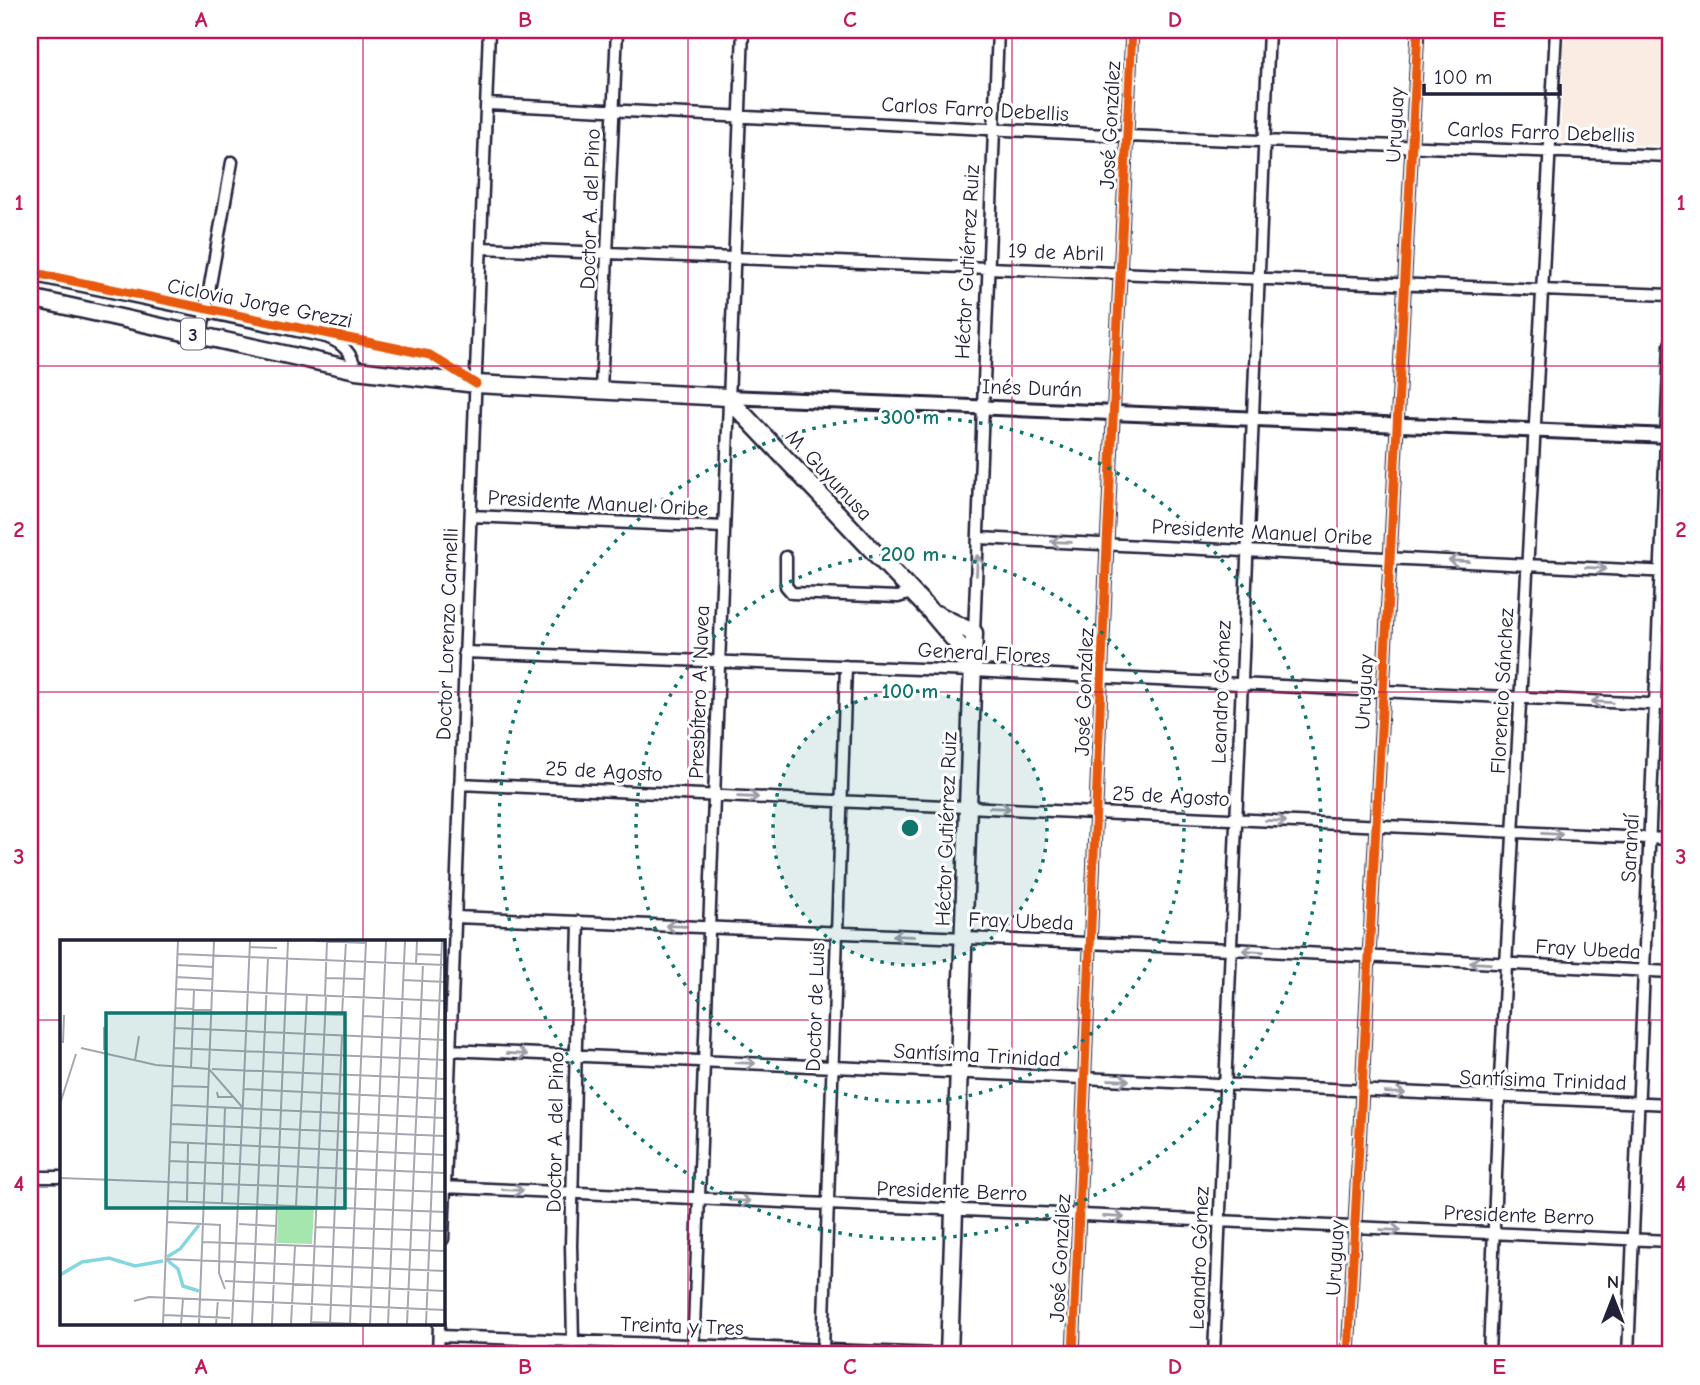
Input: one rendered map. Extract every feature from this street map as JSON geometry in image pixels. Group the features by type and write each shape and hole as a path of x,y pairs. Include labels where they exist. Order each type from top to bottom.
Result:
{"highway":[{"name":"3","path":"30,299 356,370"},
{"name":"Inés Durán","path":"356,370 476,384 727,397"},
{"name":"M. Guyunusa","path":"727,397 931,612 968,658 972,671"},
{"name":"M. Guyunusa","path":"931,612 974,633"},
{"path":"952,636 974,633"},
{"name":"Héctor Gutiérrez Ruiz","path":"950,1355 974,633"}],"street":[{"name":"Doctor Lorenzo Carnelli","path":"444,1187 489,30"},
{"name":"Doctor A. del Pino","path":"601,390 617,30"},
{"name":"Presbítero A. Navea","path":"693,1350 743,30"},
{"name":"Héctor Gutiérrez Ruiz","path":"974,633 998,30"},
{"name":"José González","path":"1073,1355 1101,678 1132,30"},
{"name":"Leandro Gómez","path":"1214,1355 1269,30"},
{"name":"Uruguay","path":"1348,1355 1387,558 1418,30"},
{"name":"Florencio Sánchez","path":"1489,1355 1499,1097 1556,30"},
{"name":"Carlos Farro Debellis","path":"487,104 1127,136 1670,156"},
{"path":"201,335 232,162"},
{"name":"19 de Abril","path":"482,248 1670,295"},
{"path":"30,275 336,341 353,359 356,370"},
{"name":"Sarandí","path":"1628,1355 1649,838 1665,572 1670,344"},
{"name":"Inés Durán","path":"727,397 1668,436"},
{"name":"Presidente Manuel Oribe","path":"471,516 724,527"},
{"name":"Presidente Manuel Oribe","path":"979,538 1665,572"},
{"path":"786,557 786,586 792,593 898,597 911,593"},
{"name":"General Flores","path":"464,652 972,671 1670,705"},
{"name":"Doctor de Luis","path":"823,1350 846,666"},
{"name":"25 de Agosto","path":"460,784 1670,839"},
{"name":"Fray Ubeda","path":"455,917 1230,949 1670,972"},
{"name":"Doctor A. del Pino","path":"568,1355 571,1342 579,922"},
{"name":"Santísima Trinidad","path":"449,1050 1670,1104"},
{"path":"30,1177 60,1177"},
{"name":"Presidente Berro","path":"444,1187 1670,1241"},
{"path":"438,1355 439,1326"},
{"name":"Treinta y Tres","path":"439,1336 693,1350 823,1350 965,1355"}],"shaded area":[{"path":"1564,30 1670,30 1670,146 1560,142"}],"cycle path":[{"path":"1073,1355 1107,544 1132,30"},
{"path":"1348,1355 1418,30"},
{"name":"Ciclovia Jorge Grezzi","path":"30,272 430,355 476,384"}]}
